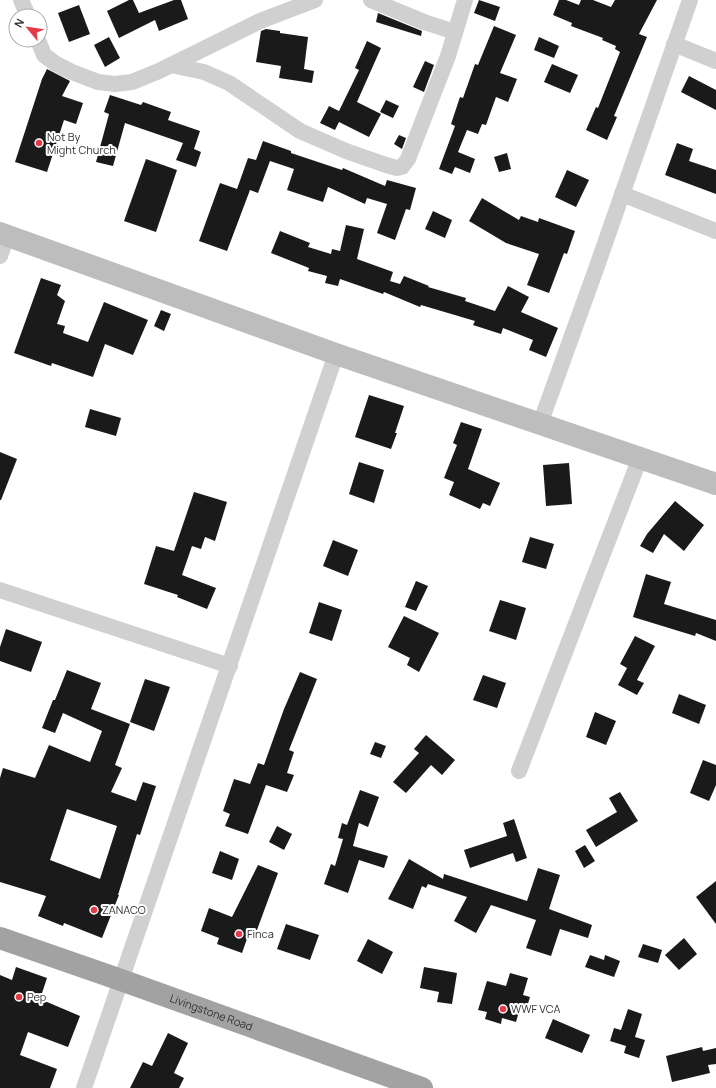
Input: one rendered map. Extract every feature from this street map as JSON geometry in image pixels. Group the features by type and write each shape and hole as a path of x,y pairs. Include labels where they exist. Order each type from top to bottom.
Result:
{"highway":[{"name":"Livingstone Road","path":"0,938 121,980 381,1082 422,1088"}],"main road":[{"path":"4,235 336,354 716,484"}],"street":[{"path":"41,48 44,55 56,64 98,82 115,84 132,82 172,65 260,21 315,0"},
{"path":"371,0 424,22 455,32"},
{"path":"172,65 204,72 229,83 300,131 346,151 397,168 402,166 408,159 448,56 465,0"},
{"path":"540,424 690,0"},
{"path":"674,44 716,61"},
{"path":"622,194 716,231"},
{"path":"0,256 4,235"},
{"path":"84,1088 336,354"},
{"path":"519,771 640,458"},
{"path":"0,590 230,666"}],"building":[{"path":"129,0 133,0 139,13 174,0 181,0 188,19 159,31 155,20 119,38 107,11"},
{"path":"479,0 500,7 495,21 474,13"},
{"path":"559,0 566,0 579,5 581,0 593,0 611,7 615,0 657,0 639,34 647,37 614,116 617,117 607,140 586,130 596,107 598,108 620,52 615,49 616,46 602,40 603,38 571,26 572,23 553,15"},
{"path":"79,5 90,34 69,42 58,13"},
{"path":"378,13 422,31 421,36 376,22"},
{"path":"494,26 516,35 500,73 517,79 508,102 496,97 486,125 482,124 478,134 467,130 458,152 475,159 470,173 455,167 452,174 439,169 455,126 451,124 460,97 463,98 475,64 478,65"},
{"path":"266,29 280,31 280,33 308,37 304,69 314,71 312,83 279,78 281,66 256,62 261,31"},
{"path":"109,37 120,58 105,67 94,45"},
{"path":"539,37 559,46 554,58 534,50"},
{"path":"367,41 381,48 357,102 381,114 369,137 339,122 335,130 320,123 329,106 339,111 359,70 355,68"},
{"path":"425,61 434,65 424,92 413,87"},
{"path":"552,64 578,75 570,93 544,82"},
{"name":"Not By Might Church","path":"47,69 70,81 62,96 83,103 76,124 64,120 47,172 15,162 42,79"},
{"path":"689,76 716,90 716,110 681,92"},
{"path":"110,95 141,105 143,102 171,112 168,120 200,131 194,149 201,152 196,167 176,160 183,143 125,123 113,166 96,162 109,114 104,112"},
{"path":"386,100 399,106 393,118 380,112"},
{"path":"399,135 406,138 402,149 394,144"},
{"path":"263,141 291,151 291,153 342,170 343,168 385,186 387,180 416,188 410,210 406,209 395,240 377,233 387,204 367,198 365,204 328,187 323,202 287,190 294,169 270,161 258,193 250,190 227,251 199,241 220,183 237,189 248,158 256,160"},
{"path":"677,143 693,149 689,161 716,170 716,194 665,175"},
{"path":"507,153 511,169 499,172 494,157"},
{"path":"146,159 177,170 156,232 124,221"},
{"path":"567,170 589,180 576,207 555,197"},
{"path":"482,198 519,220 521,216 538,222 539,218 575,231 567,254 564,253 549,293 527,285 539,254 506,243 469,221"},
{"path":"433,211 452,220 445,238 425,229"},
{"path":"346,225 364,229 357,259 393,272 390,281 400,284 404,276 429,286 428,287 466,298 465,301 495,311 508,286 529,297 521,312 558,328 546,357 529,350 533,340 503,328 501,334 473,325 475,321 421,305 420,307 384,292 383,294 340,279 338,286 325,283 327,276 308,271 309,268 271,253 280,231 310,243 308,247 331,254 332,249 340,251"},
{"path":"41,278 61,285 57,295 65,301 57,324 65,326 63,333 88,342 104,302 148,320 133,355 105,344 93,377 52,363 51,366 14,353"},
{"path":"161,310 171,314 164,331 154,326"},
{"path":"369,395 404,406 391,449 355,437"},
{"path":"90,409 121,418 116,436 85,427"},
{"path":"461,422 482,429 468,469 500,483 490,506 483,503 480,509 449,495 454,482 444,478 457,445 453,443"},
{"path":"0,452 17,459 1,500 0,500"},
{"path":"359,462 384,470 374,503 349,494"},
{"path":"569,463 572,504 546,506 543,465"},
{"path":"194,492 227,502 215,541 205,537 201,549 192,546 182,575 216,588 207,609 177,597 178,595 144,584 156,546 174,551"},
{"path":"675,501 704,525 684,551 664,534 653,553 640,546 647,534"},
{"path":"530,537 554,544 546,569 522,562"},
{"path":"333,540 358,550 348,576 323,566"},
{"path":"646,574 671,582 664,604 716,620 716,641 696,633 695,636 633,617"},
{"path":"416,581 428,586 416,611 405,607"},
{"path":"500,600 526,608 516,640 489,631"},
{"path":"319,602 342,610 332,641 309,633"},
{"path":"404,616 439,633 419,672 407,665 410,658 388,647"},
{"path":"6,629 42,642 31,672 0,661 0,647"},
{"path":"635,636 655,646 637,680 644,683 637,695 618,685 627,668 620,664"},
{"path":"67,670 101,683 91,709 130,724 115,765 122,768 111,792 136,801 143,782 156,786 140,835 137,834 119,895 102,938 64,923 63,926 38,916 46,896 0,882 0,778 3,768 35,778 49,745 90,762 102,731 63,713 55,733 42,728 53,700 55,700","holes":["67,809 117,826 100,879 50,860"]},
{"path":"300,672 317,679 289,750 294,752 287,773 294,775 287,792 266,785 248,834 225,826 230,814 223,811 234,779 250,784 258,763 264,765 284,709"},
{"path":"483,675 506,683 497,708 473,700"},
{"path":"145,679 170,687 154,731 130,722"},
{"path":"679,694 706,705 699,724 672,713"},
{"path":"595,712 616,721 606,745 586,737"},
{"path":"426,735 455,760 442,775 431,765 406,793 393,782 419,753 414,749"},
{"path":"375,742 386,746 381,758 370,754"},
{"path":"703,760 716,765 716,785 709,801 690,793"},
{"path":"360,790 379,797 368,827 359,823 353,846 388,856 384,868 359,860 348,893 324,884 331,864 335,866 343,839 338,838 342,823 347,825"},
{"path":"620,792 638,821 596,847 586,830 617,812 609,798"},
{"path":"514,819 527,858 516,862 513,853 470,868 464,850 507,836 503,823"},
{"path":"277,826 292,834 284,850 269,842"},
{"path":"585,845 595,861 584,868 575,851"},
{"path":"220,851 239,859 232,880 212,873"},
{"path":"409,859 443,879 444,874 527,901 538,868 560,875 549,909 592,925 588,938 560,929 551,956 526,948 536,920 491,905 476,933 454,921 467,897 428,884 426,888 422,886 413,909 388,899"},
{"path":"258,865 278,873 254,938 248,936 242,953 217,944 219,938 201,931 209,908 232,917"},
{"path":"716,881 716,924 696,897"},
{"path":"286,924 319,935 310,960 277,949"},
{"path":"684,938 697,954 679,970 665,955"},
{"path":"368,939 393,952 382,974 357,961"},
{"path":"643,944 662,950 658,963 638,957"},
{"path":"590,955 604,960 605,955 620,961 614,977 585,967"},
{"path":"16,967 47,978 40,999 80,1016 68,1047 28,1032 20,1055 57,1069 50,1088 0,1088 0,975 12,980"},
{"path":"424,967 457,973 452,1004 437,1002 439,992 420,988"},
{"path":"510,973 528,978 523,995 530,997 526,1010 520,1008 516,1022 502,1018 501,1024 485,1019 487,1012 478,1010 487,981 506,986"},
{"path":"628,1009 642,1014 635,1037 645,1040 639,1058 624,1053 626,1046 610,1041 614,1028 621,1030"},
{"path":"553,1019 590,1035 582,1053 545,1038"},
{"path":"168,1033 188,1043 174,1073 184,1078 179,1088 130,1088 143,1062 152,1066"},
{"path":"702,1047 703,1051 716,1048 716,1064 708,1065 710,1073 672,1082 666,1056"}],"place":[{"name":"Not By Might Church","path":"39,143"},
{"name":"ZANACO","path":"94,910"},
{"name":"Finca","path":"239,934"},
{"name":"Pep","path":"19,997"},
{"name":"WWF VCA","path":"503,1009"}]}
